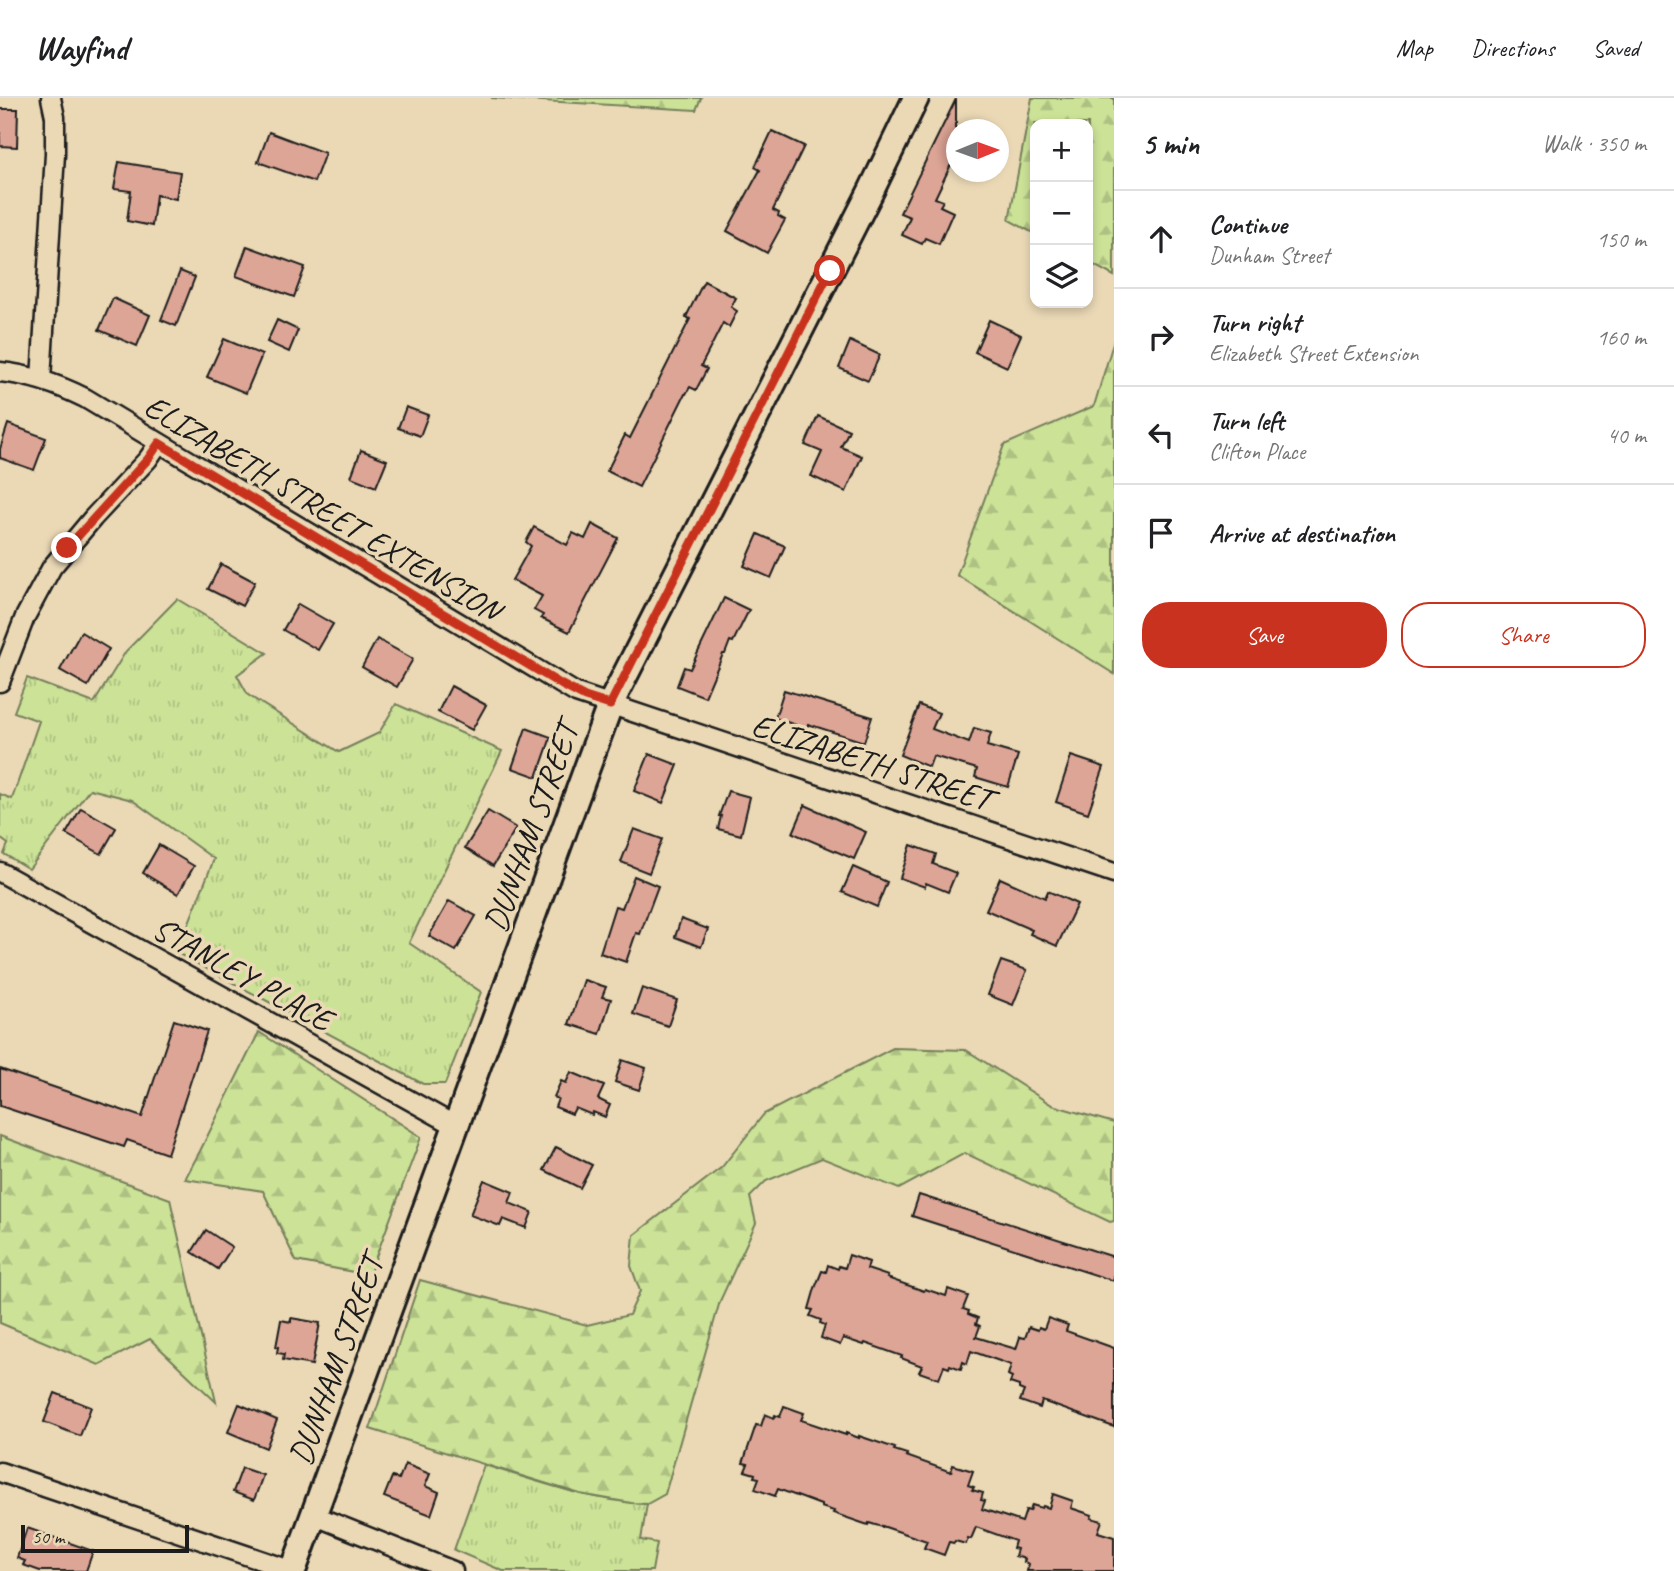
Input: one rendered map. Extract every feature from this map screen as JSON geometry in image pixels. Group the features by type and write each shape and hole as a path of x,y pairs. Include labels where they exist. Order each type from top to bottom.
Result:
{"street":[{"path":"41,379 55,154 55,117 51,98"},
{"name":"DUNHAM STREET","path":"293,1571 610,705 916,98"},
{"name":"ELIZABETH STREET EXTENSION","path":"0,372 41,379 85,398 562,685 585,697 610,705"},
{"path":"0,682 25,617 52,567 148,459 159,443"},
{"name":"ELIZABETH STREET","path":"610,705 1114,873"},
{"name":"STANLEY PLACE","path":"0,872 456,1126"},
{"path":"0,1472 293,1571"},
{"path":"313,1515 453,1571"}],"green space":[{"path":"491,98 701,98 696,110"},
{"path":"1032,98 1114,98 1114,276 1093,265 1093,119 1030,119 1030,231 1009,220"},
{"path":"1114,340 1114,674 957,575 1004,445 1094,406"},
{"path":"177,599 267,653 237,675 248,695 339,752 379,733 396,704 502,751 409,943 481,992 445,1084 423,1084 177,953 214,859 132,800 90,789 29,869 4,854 8,844 0,838 0,794 12,799 39,721 14,712 27,678 94,703 126,651"},
{"path":"259,1032 421,1137 369,1275 296,1261 263,1191 185,1179"},
{"path":"893,1048 966,1050 1052,1105 1114,1123 1114,1221 1110,1222 965,1153 899,1189 822,1158 766,1181 750,1197 756,1223 720,1301 665,1494 647,1504 580,1494 370,1429 420,1280 587,1325 629,1315 640,1291 631,1266 634,1235 722,1167 764,1114"},
{"path":"0,1136 170,1199 216,1402 150,1339 99,1365 0,1323"},
{"path":"484,1465 585,1495 647,1504 641,1540 657,1543 652,1571 503,1571 454,1550"}],"building":[{"path":"956,99 956,119 946,119"},
{"path":"0,109 18,109 17,147 0,146"},
{"path":"946,119 946,175 935,198 943,201 940,206 953,212 939,244 925,238 922,244 902,235 910,217 900,213"},
{"path":"772,131 804,146 773,210 785,220 767,253 727,231 760,170 755,167"},
{"path":"269,132 325,153 314,182 258,162"},
{"path":"119,162 180,172 176,199 156,195 152,226 127,221 131,191 114,189"},
{"path":"247,246 305,267 294,297 236,276"},
{"path":"180,271 195,277 176,326 161,320"},
{"path":"704,281 736,298 731,307 737,311 729,327 723,323 701,366 707,369 696,390 690,387 685,394 639,487 607,471 625,435 630,438 690,319 686,317"},
{"path":"113,298 150,315 137,346 99,330"},
{"path":"277,320 298,330 289,352 267,342"},
{"path":"989,320 1021,335 1007,367 975,352"},
{"path":"224,339 262,355 246,393 207,377"},
{"path":"850,341 880,355 868,381 839,368"},
{"path":"406,407 428,415 420,436 398,428"},
{"path":"818,416 849,430 841,447 862,456 846,492 811,476 822,452 805,445"},
{"path":"8,424 46,438 34,470 0,458"},
{"path":"361,450 387,460 376,487 351,477"},
{"path":"592,524 618,538 569,632 541,618 543,615 534,610 542,596 512,580 531,546 526,542 534,527 567,545 573,533 585,539"},
{"path":"758,534 785,546 771,578 744,566"},
{"path":"221,564 255,582 242,606 208,589"},
{"path":"724,598 749,610 733,642 730,641 723,654 705,697 677,686 684,667 690,669"},
{"path":"298,604 333,624 318,650 283,630"},
{"path":"81,632 109,649 88,686 60,670"},
{"path":"377,639 413,659 397,687 362,667"},
{"path":"451,686 486,705 472,730 438,712"},
{"path":"784,690 872,717 864,742 808,724 807,729 775,718"},
{"path":"919,705 939,713 932,729 969,743 974,728 991,733 987,746 1018,755 1008,787 975,777 977,769 933,756 929,767 900,755"},
{"path":"526,728 551,737 537,777 512,768"},
{"path":"649,754 678,765 663,803 634,791"},
{"path":"1071,756 1104,767 1088,813 1056,802"},
{"path":"728,791 750,797 741,835 718,829 719,816"},
{"path":"805,805 866,832 854,859 793,833"},
{"path":"81,808 116,828 101,854 66,834"},
{"path":"488,811 516,828 493,866 465,848"},
{"path":"634,829 662,839 649,873 621,862"},
{"path":"159,845 194,866 178,894 143,873"},
{"path":"911,845 936,854 933,864 956,873 948,892 926,883 925,887 900,878"},
{"path":"853,867 887,882 877,907 842,892"},
{"path":"634,876 658,886 626,962 600,953 615,906 622,908"},
{"path":"1000,878 1045,898 1048,891 1077,904 1057,946 1030,934 1032,930 986,910"},
{"path":"449,901 476,916 456,951 429,936"},
{"path":"681,919 708,929 701,947 675,937"},
{"path":"1001,961 1027,970 1013,1005 988,995"},
{"path":"584,980 606,987 602,997 611,999 600,1034 569,1024"},
{"path":"642,988 677,1000 668,1026 633,1014"},
{"path":"174,1020 207,1031 167,1154 127,1140 124,1147 0,1106 0,1069 142,1117"},
{"path":"622,1060 646,1068 639,1090 615,1082"},
{"path":"571,1072 604,1086 598,1099 610,1105 605,1117 575,1108 572,1114 555,1107 558,1099 554,1097 561,1081 566,1083"},
{"path":"556,1147 592,1165 580,1188 544,1170"},
{"path":"484,1180 513,1192 509,1203 532,1212 526,1228 503,1219 500,1226 470,1215"},
{"path":"919,1195 1114,1257 1114,1281 912,1216"},
{"path":"206,1230 232,1247 218,1269 192,1252"},
{"path":"849,1255 869,1262 867,1269 924,1291 925,1289 946,1296 948,1289 968,1296 963,1309 978,1318 976,1324 980,1326 976,1337 1016,1349 1020,1337 1025,1338 1029,1327 1044,1329 1048,1318 1068,1325 1066,1331 1114,1348 1114,1427 1042,1401 1040,1408 1020,1401 1024,1391 1010,1383 1012,1377 1008,1375 1011,1365 971,1351 967,1364 963,1362 961,1369 944,1366 939,1379 919,1372 922,1366 901,1358 902,1356 865,1343 864,1345 843,1338 840,1345 821,1338 825,1325 820,1323 821,1320 810,1316 813,1310 809,1309 815,1288 822,1271 826,1272 828,1265 838,1269 839,1266 845,1268"},
{"path":"291,1318 320,1323 312,1365 283,1360 284,1354 277,1353 281,1320 291,1322"},
{"path":"55,1393 91,1407 80,1436 44,1422"},
{"path":"239,1404 277,1420 266,1448 228,1432"},
{"path":"784,1406 804,1413 801,1420 895,1448 894,1450 907,1454 906,1456 951,1472 953,1465 973,1471 968,1485 974,1487 972,1490 983,1493 981,1500 985,1501 982,1509 1022,1522 1026,1510 1030,1511 1032,1505 1049,1508 1053,1494 1073,1501 1071,1508 1102,1521 1098,1532 1114,1537 1114,1571 1027,1571 1029,1564 1024,1562 1025,1559 1015,1556 1015,1541 976,1527 966,1544 949,1542 944,1555 924,1548 927,1541 833,1513 834,1511 821,1505 778,1489 775,1496 755,1489 759,1478 745,1471 748,1464 743,1463 756,1425 761,1426 765,1414 774,1418 775,1415 780,1417"},
{"path":"405,1464 430,1474 425,1486 439,1492 431,1515 384,1497 392,1477 399,1479"},
{"path":"242,1468 263,1475 254,1500 233,1492"},
{"path":"27,1528 93,1551 86,1571 40,1571 23,1565 25,1561 17,1558"}],"route":[{"path":"67,548 148,459 159,443 562,685 585,697 610,705 830,271"}]}
